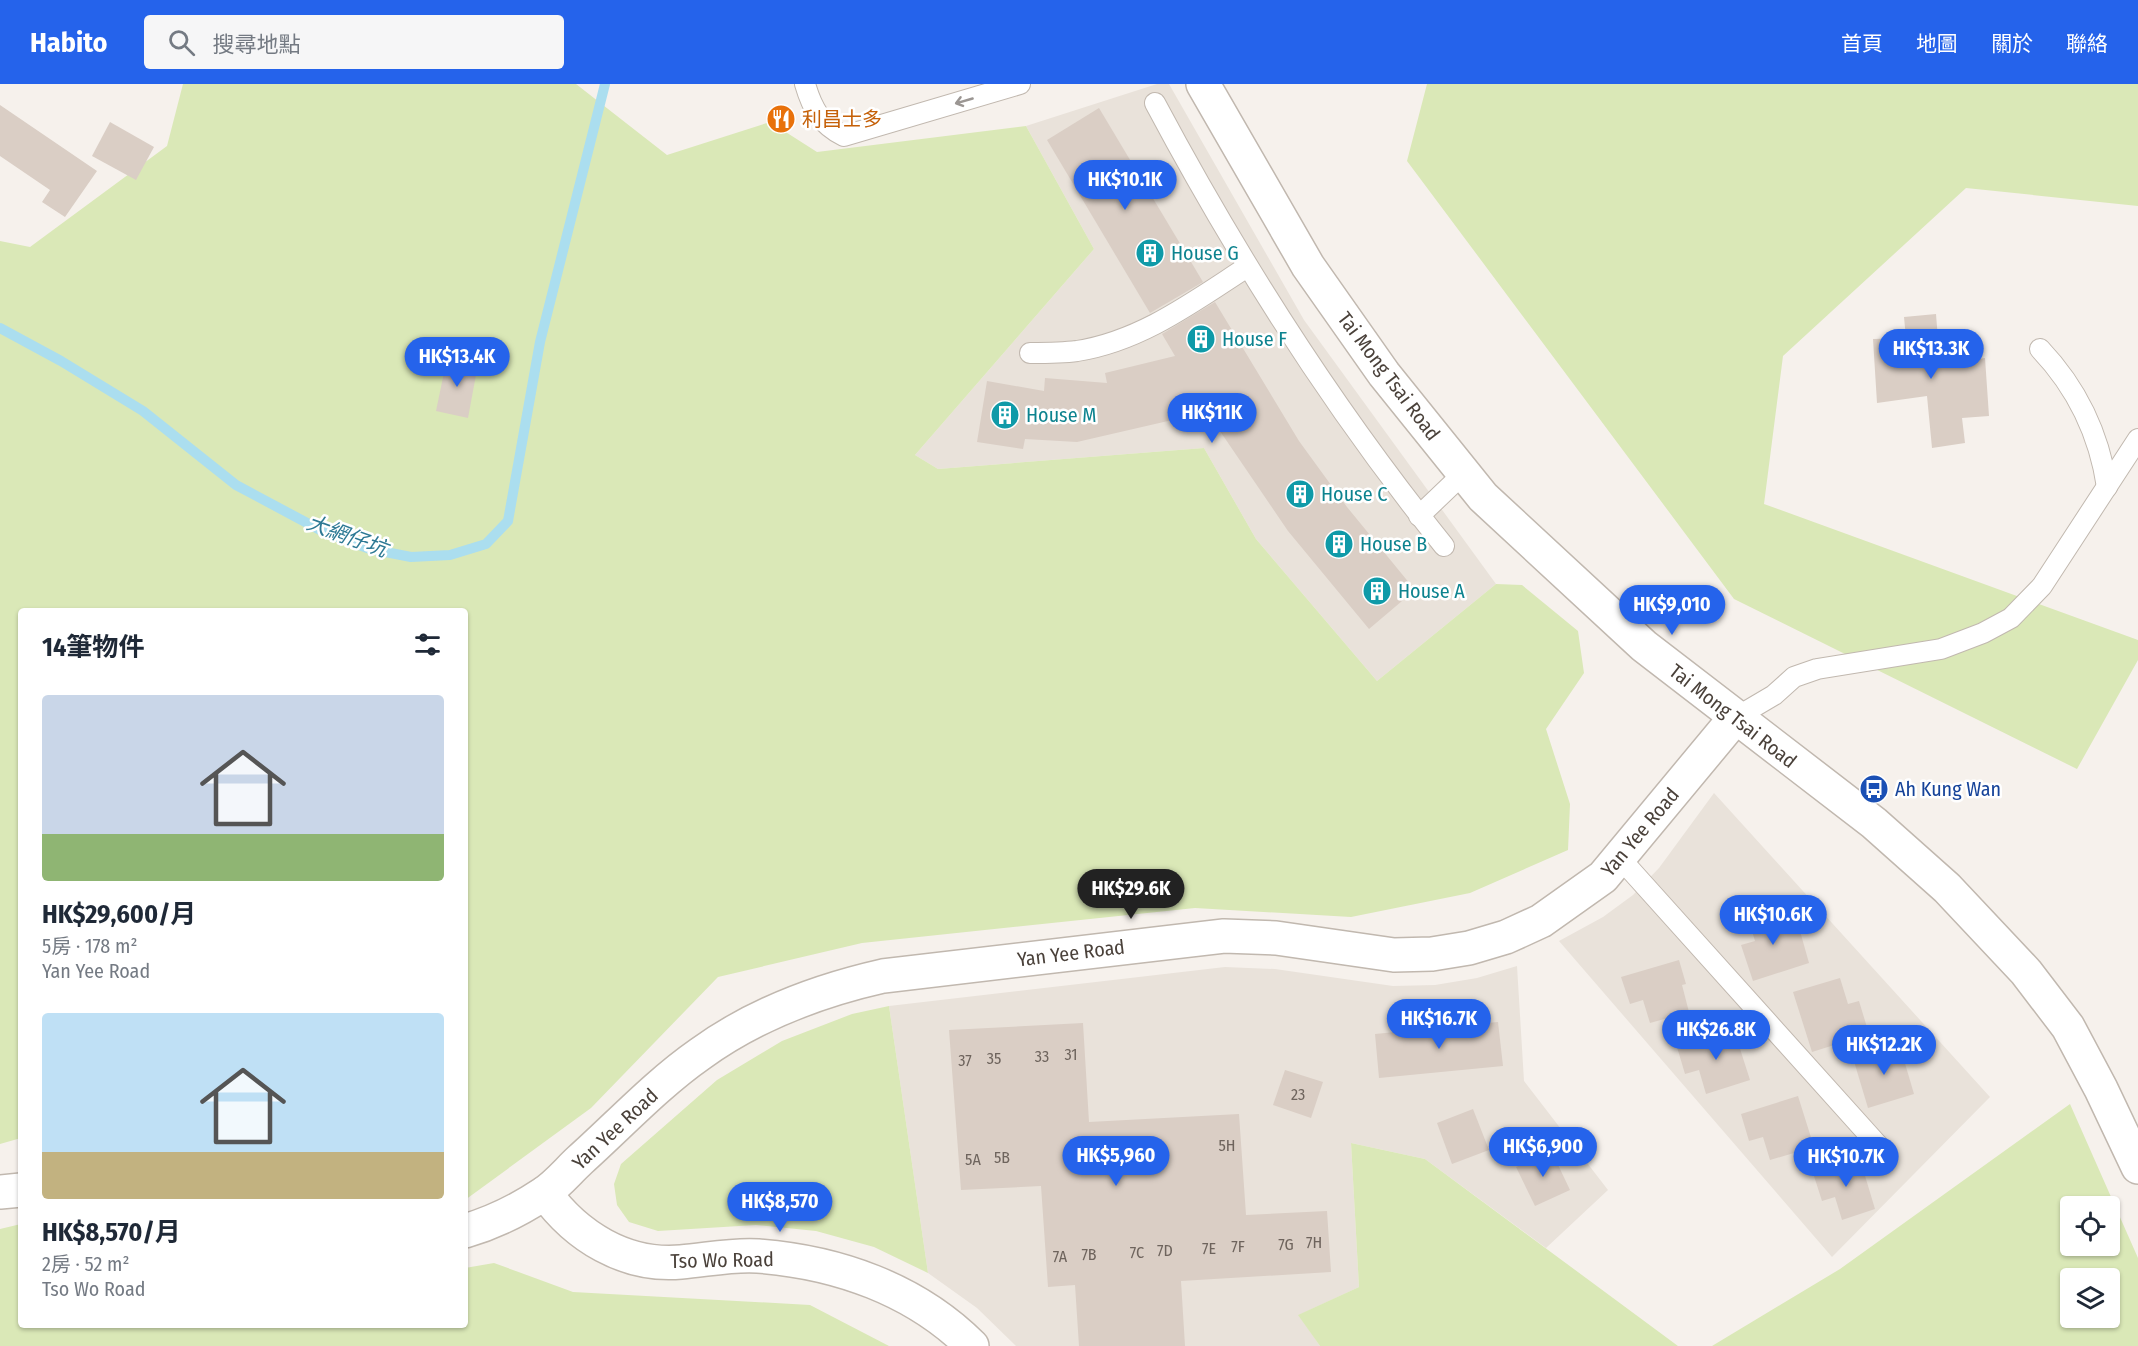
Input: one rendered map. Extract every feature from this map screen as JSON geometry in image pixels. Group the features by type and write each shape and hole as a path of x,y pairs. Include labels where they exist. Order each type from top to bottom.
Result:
{"street":[{"name":"Tai Mong Tsai Road","path":"1203,84 1308,266 1384,374 1483,497 1644,646 1911,853 1998,941 2047,997 2068,1027 2138,1167"},
{"name":"Yan Yee Road","path":"468,1230 513,1212 545,1193 698,1054 768,1013 805,997 844,985 883,976 1224,936 1276,938 1394,955 1432,954 1469,948 1506,937 1541,921 1603,877 1735,718"},
{"path":"0,1192 18,1190"},
{"name":"Tso Wo Road","path":"545,1193 574,1227 613,1250 656,1262 755,1256 810,1262 863,1276 912,1300 957,1331 972,1346"}],"lane":[{"path":"805,84 812,106 821,120 831,130 844,136 1020,84"},
{"path":"1155,103 1247,267 1333,399 1419,516 1444,546"},
{"path":"1030,353 1076,351 1115,342 1160,323 1247,267"},
{"path":"2040,349 2058,369 2086,412 2102,454 2107,487"},
{"path":"1735,718 1774,694 1794,676 1817,669 1941,649 1983,633 2011,618 2042,586 2138,439"},
{"path":"1419,516 1464,472"},
{"path":"1619,857 1886,1154"}],"shaded area":[{"path":"1157,84 1169,84 1304,320 1496,584 1377,681 1256,539 1204,448 938,469 915,455 1094,249 1026,126"},
{"path":"1714,793 1990,1097 1832,1257 1559,941 1603,917 1633,895 1659,868"},
{"path":"1517,966 1524,1081 1608,1190 1546,1248 1425,1159 1351,1143 1359,1287 1299,1315 1320,1346 1016,1346 977,1308 928,1273 889,1006 1225,967 1275,969 1393,986 1435,985 1477,978"}],"green space":[{"path":"183,84 576,84 667,155 770,122 817,152 1026,126 1094,249 915,455 938,469 1204,448 1256,539 1377,681 1496,584 1522,585 1578,631 1584,673 1546,729 1570,804 1568,850 1470,893 1351,917 1195,908 862,943 718,977 591,1108 468,1198 468,608 18,608 18,1139 0,1144 0,241 30,247 167,146"},
{"path":"1427,84 2138,84 2138,206 1966,188 1783,356 1764,504 2138,640 2138,660 2077,769 1734,599 1407,161"},
{"path":"889,1006 928,1273 874,1247 816,1231 756,1225 658,1231 629,1222 617,1205 614,1184 621,1164 717,1080 782,1041 852,1014"},
{"path":"2070,1104 2111,1196 2060,1196 2060,1256 2120,1256 2120,1217 2138,1258 2138,1346 1712,1346 1840,1269"},
{"path":"1351,1143 1425,1159 1678,1346 1320,1346 1298,1315 1359,1287"},
{"path":"18,1225 18,1328 468,1328 468,1267 494,1263 573,1292 810,1305 889,1346 0,1346 0,1229"}],"building":[{"path":"0,105 97,171 65,217 42,202 50,190 0,156"},
{"path":"1099,108 1203,282 1150,313 1047,140"},
{"path":"110,122 154,147 136,180 92,156"},
{"path":"1215,302 1299,441 1347,507 1415,590 1369,629 1288,531 1207,412 1077,442 1025,439 1023,449 977,442 987,381 1044,391 1045,378 1107,383 1105,373 1175,356 1162,334"},
{"path":"1936,314 1940,365 1985,358 1989,416 1962,418 1965,443 1932,448 1927,396 1877,403 1873,339 1906,338 1904,317"},
{"path":"447,358 478,364 468,418 436,411"},
{"path":"1781,908 1789,934 1800,931 1809,963 1753,981 1741,945 1755,941 1748,918"},
{"path":"1679,960 1686,984 1682,985 1689,1012 1650,1023 1643,1000 1630,1004 1621,977"},
{"path":"1840,978 1848,1004 1859,1001 1869,1034 1812,1052 1793,992"},
{"path":"1498,1022 1503,1066 1379,1078 1375,1034"},
{"path":"1083,1023 1089,1122 1239,1114 1246,1215 1327,1211 1331,1272 1181,1281 1185,1346 1079,1346 1075,1285 1048,1287 1041,1186 961,1190 949,1030"},
{"path":"1734,1030 1750,1080 1706,1094 1699,1070 1685,1074 1677,1047"},
{"path":"1899,1043 1914,1094 1868,1108 1853,1058"},
{"path":"1285,1070 1323,1082 1311,1118 1273,1105"},
{"path":"1798,1096 1814,1147 1770,1160 1763,1137 1749,1141 1741,1114"},
{"path":"1473,1109 1489,1150 1452,1164 1437,1123"},
{"path":"1551,1150 1570,1190 1535,1206 1516,1167"},
{"path":"1860,1159 1875,1209 1842,1220 1835,1197 1822,1201 1813,1173"}],"waterway":[{"name":"大網仔坑","path":"0,328 61,361 143,411 236,485 324,532 370,549 411,557 450,555 486,544 508,521 540,342 605,84"}],"place":[{"name":"利昌士多","path":"781,119"},
{"name":"House G","path":"1150,253"},
{"name":"House F","path":"1201,339"},
{"name":"House M","path":"1005,415"},
{"name":"House C","path":"1300,494"},
{"name":"House B","path":"1339,544"},
{"name":"House A","path":"1377,591"},
{"name":"Ah Kung Wan","path":"1874,789"}]}
